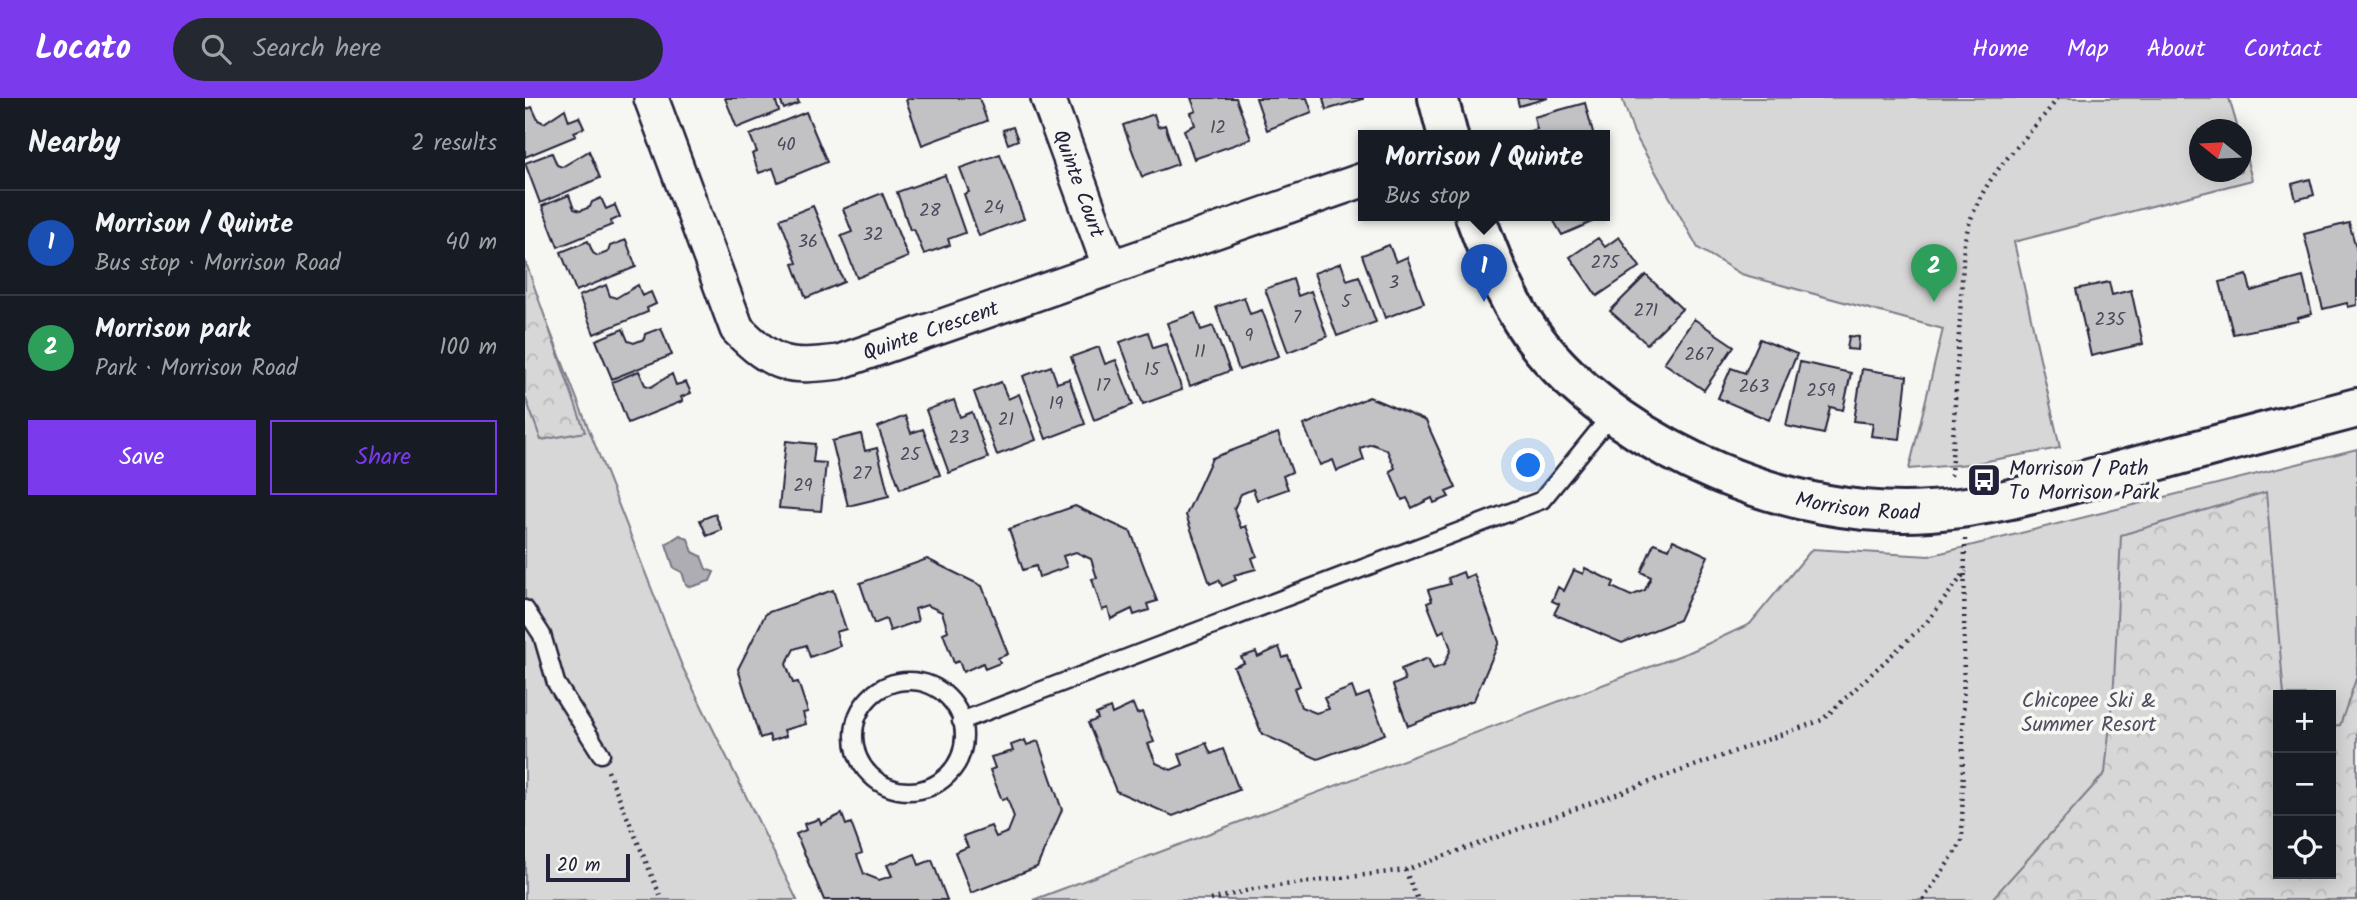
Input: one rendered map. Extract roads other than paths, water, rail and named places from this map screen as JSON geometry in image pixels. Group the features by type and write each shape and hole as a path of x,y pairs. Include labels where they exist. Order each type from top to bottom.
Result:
{"street":[{"name":"Quinte Crescent","path":"651,98 737,329 764,356 799,366 838,362 1358,182"},
{"name":"Quinte Court","path":"1048,98 1110,268"},
{"path":"1438,98 1446,130"},
{"name":"Morrison Road","path":"1477,221 1510,301 1540,347 1574,384 1669,449 1710,469 1781,495 1871,511 1928,512 2043,491 2357,408"}],"lane":[{"path":"961,721 1542,500 1613,413"},
{"path":"525,609 542,635 556,683 601,754"},
{"path":"898,682 919,682 937,689 953,704 961,721 964,738 954,767 941,781 924,789 909,792 890,788 877,781 863,768 856,753 853,734 864,704 880,689 898,682"}],"place":[{"name":"Morrison / Quinte","path":"1484,302"},
{"name":"Morrison park","path":"1934,302"},
{"name":"Morrison / Path To Morrison Park","path":"1984,480"}],"park label":[{"name":"Chicopee Ski & Summer Resort","path":"2089,712"}]}
